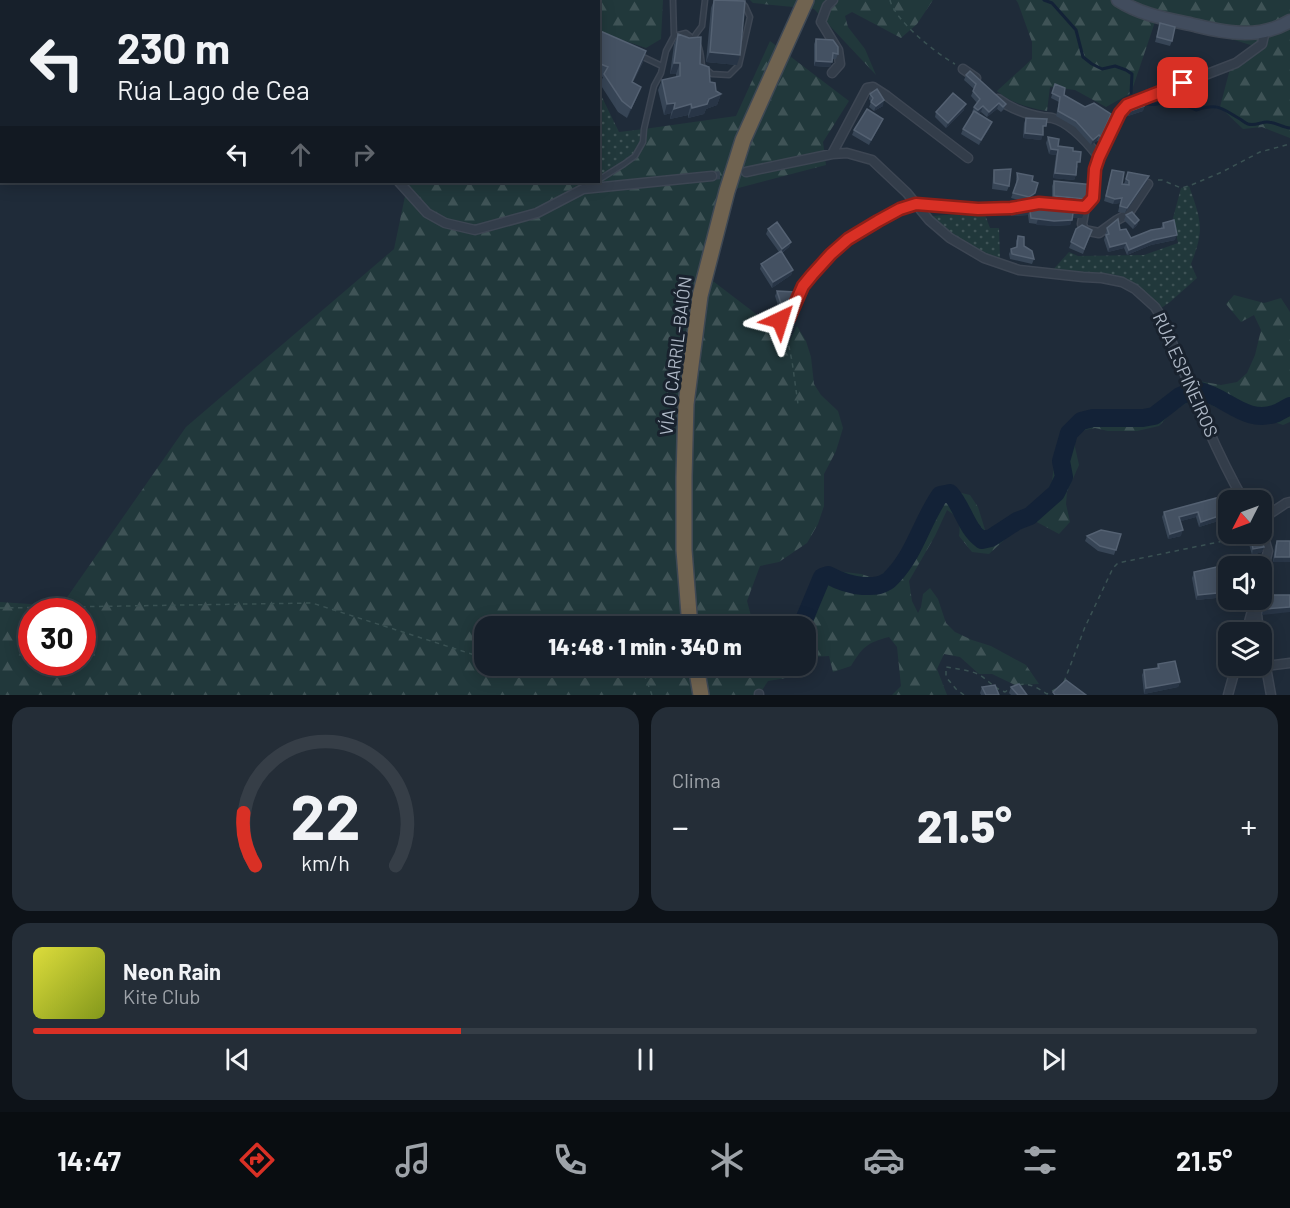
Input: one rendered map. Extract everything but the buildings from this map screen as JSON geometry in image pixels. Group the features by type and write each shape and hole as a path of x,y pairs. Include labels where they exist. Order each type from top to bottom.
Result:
{"highway":[{"name":"VÍA O CARRIL-BAIÓN","path":"689,616 684,550 686,404 700,296 727,191 744,140 806,0"},
{"path":"698,676 701,695"}],"street":[{"path":"832,73 840,64 838,50 821,22 827,6 833,0"},
{"path":"1118,0 1150,16 1226,32 1265,31 1290,21"},
{"path":"1148,184 1128,214 1099,233 1084,230 1082,224 1085,207 1093,198 1095,169 1099,157 1120,113 1127,105 1236,63 1262,44 1265,31"},
{"path":"963,69 981,81"},
{"path":"832,154 867,88 873,87 968,158"},
{"path":"988,89 1006,105 1061,122 1078,134 1099,157"},
{"name":"RÚA ESPIÑEIROS","path":"746,172 832,154 848,153 872,160 907,193 929,220 950,238 984,258 1019,270 1102,278 1122,282 1135,289 1155,307 1162,318 1200,409 1238,490"},
{"path":"400,183 427,213 445,223 475,230 537,213 584,189 712,176"},
{"path":"784,319 803,286 831,254 848,239 900,209 916,204 978,209 1029,205"},
{"path":"1074,206 1085,207"},
{"path":"1272,512 1290,502"},
{"path":"1272,665 1290,663"},
{"path":"1228,695 1233,676"},
{"path":"1268,676 1271,695"}],"lane":[{"path":"600,179 635,156 643,142 652,92 666,51 674,36 673,0"},
{"path":"693,39 702,26 705,0"},
{"path":"674,36 686,33 700,47 702,66 712,74 729,75 739,65 750,17 739,0"},
{"path":"635,53 662,66"},
{"path":"595,188 598,183"}],"path":[{"path":"890,0 894,12 910,30 946,59 963,69"},
{"path":"1148,184 1162,180 1181,188 1189,186 1260,152 1290,144"},
{"path":"784,319 798,404"},
{"path":"1064,683 1093,609 1113,568 1118,563 1218,542"},
{"path":"0,608 312,603 474,655"},
{"path":"964,695 946,677 946,667 979,674 998,690 1005,692 1015,685 1030,685 1047,694 1058,687"},
{"path":"645,676 652,695"}],"green space":[{"path":"600,0 663,0 661,39 646,48 600,32"},
{"path":"750,0 933,0 917,24 901,38 852,12 845,16 848,27 865,49 876,75 814,9 753,3"},
{"path":"1016,0 1290,0 1290,138 1262,127 1243,129 1220,107 1231,65 1257,47 1157,16 1131,93 1106,107 1075,90 1050,87 1047,111 1027,107 1008,99 997,91 1032,59 1032,42"},
{"path":"770,41 849,101 823,142 826,165 727,191 705,275 790,340 797,326 806,341 811,357 814,384 821,395 838,411 843,428 836,451 824,474 824,506 818,524 807,543 779,562 760,566 747,601 751,616 474,616 474,676 794,676 768,681 759,695 0,695 0,602 18,603 18,676 96,676 96,598 67,598 186,427 394,249 408,183 586,183 591,191 597,183 600,183 600,179 635,156 643,142 644,129 736,116"},
{"path":"600,93 619,132 644,129 643,142 624,164 600,179"},
{"path":"1189,186 1200,225 1198,242 1191,264 1197,278 1157,311 1122,282 1050,273 1069,252 1078,256 1144,255 1178,243 1173,218 1181,188"},
{"path":"923,212 932,216 984,212 990,228 999,228 1000,258 1006,265 950,238"},
{"path":"1234,295 1264,303 1281,298 1290,312 1290,422 1283,425 1266,419 1249,420 1206,402 1188,402 1171,413 1159,426 1137,431 1108,431 1095,428 1085,430 1075,437 1079,465 1067,492 1066,504 1070,522 1059,534 1033,520 1015,530 989,554 972,552 959,536 960,528 956,518 947,510 909,581 912,601 918,613 923,594 930,588 938,599 946,623 955,632 991,646 1026,665 1039,684 1015,685 992,674 979,674 960,657 944,654 937,669 947,695 892,695 901,686 897,647 889,637 875,641 866,647 851,666 833,672 829,656 816,657 816,616 800,616 817,576 827,570 861,574 877,579 901,553 930,496 941,488 970,495 978,507 986,533 1044,497 1052,481 1055,458 1065,429 1084,415 1146,413 1177,390 1199,381 1221,385 1237,382 1247,373 1255,355 1261,330 1254,315 1241,322 1226,304"}],"waterway":[{"path":"1044,0 1052,3 1076,30 1083,57 1102,69 1115,66 1132,74 1131,93"},
{"path":"1144,103 1152,105 1171,102 1196,110 1215,107 1224,109 1248,124 1270,122 1290,128"},
{"path":"1200,391 1246,413 1256,415 1266,416 1290,406"},
{"path":"806,616 822,577 828,575 863,586 883,584 890,579 901,567 913,547 940,495 950,493 977,535 982,540 991,538 1017,521 1030,516 1056,493 1064,477 1061,461 1069,433 1081,421 1093,418 1154,416 1187,393"}],"tunnel":[{"path":"712,176 734,174"}],"route":[{"path":"780,320 789,318 803,286 831,254 848,239 900,209 916,204 978,209 1011,208 1039,203 1085,207 1093,198 1095,169 1120,113 1127,105 1183,83"}]}
